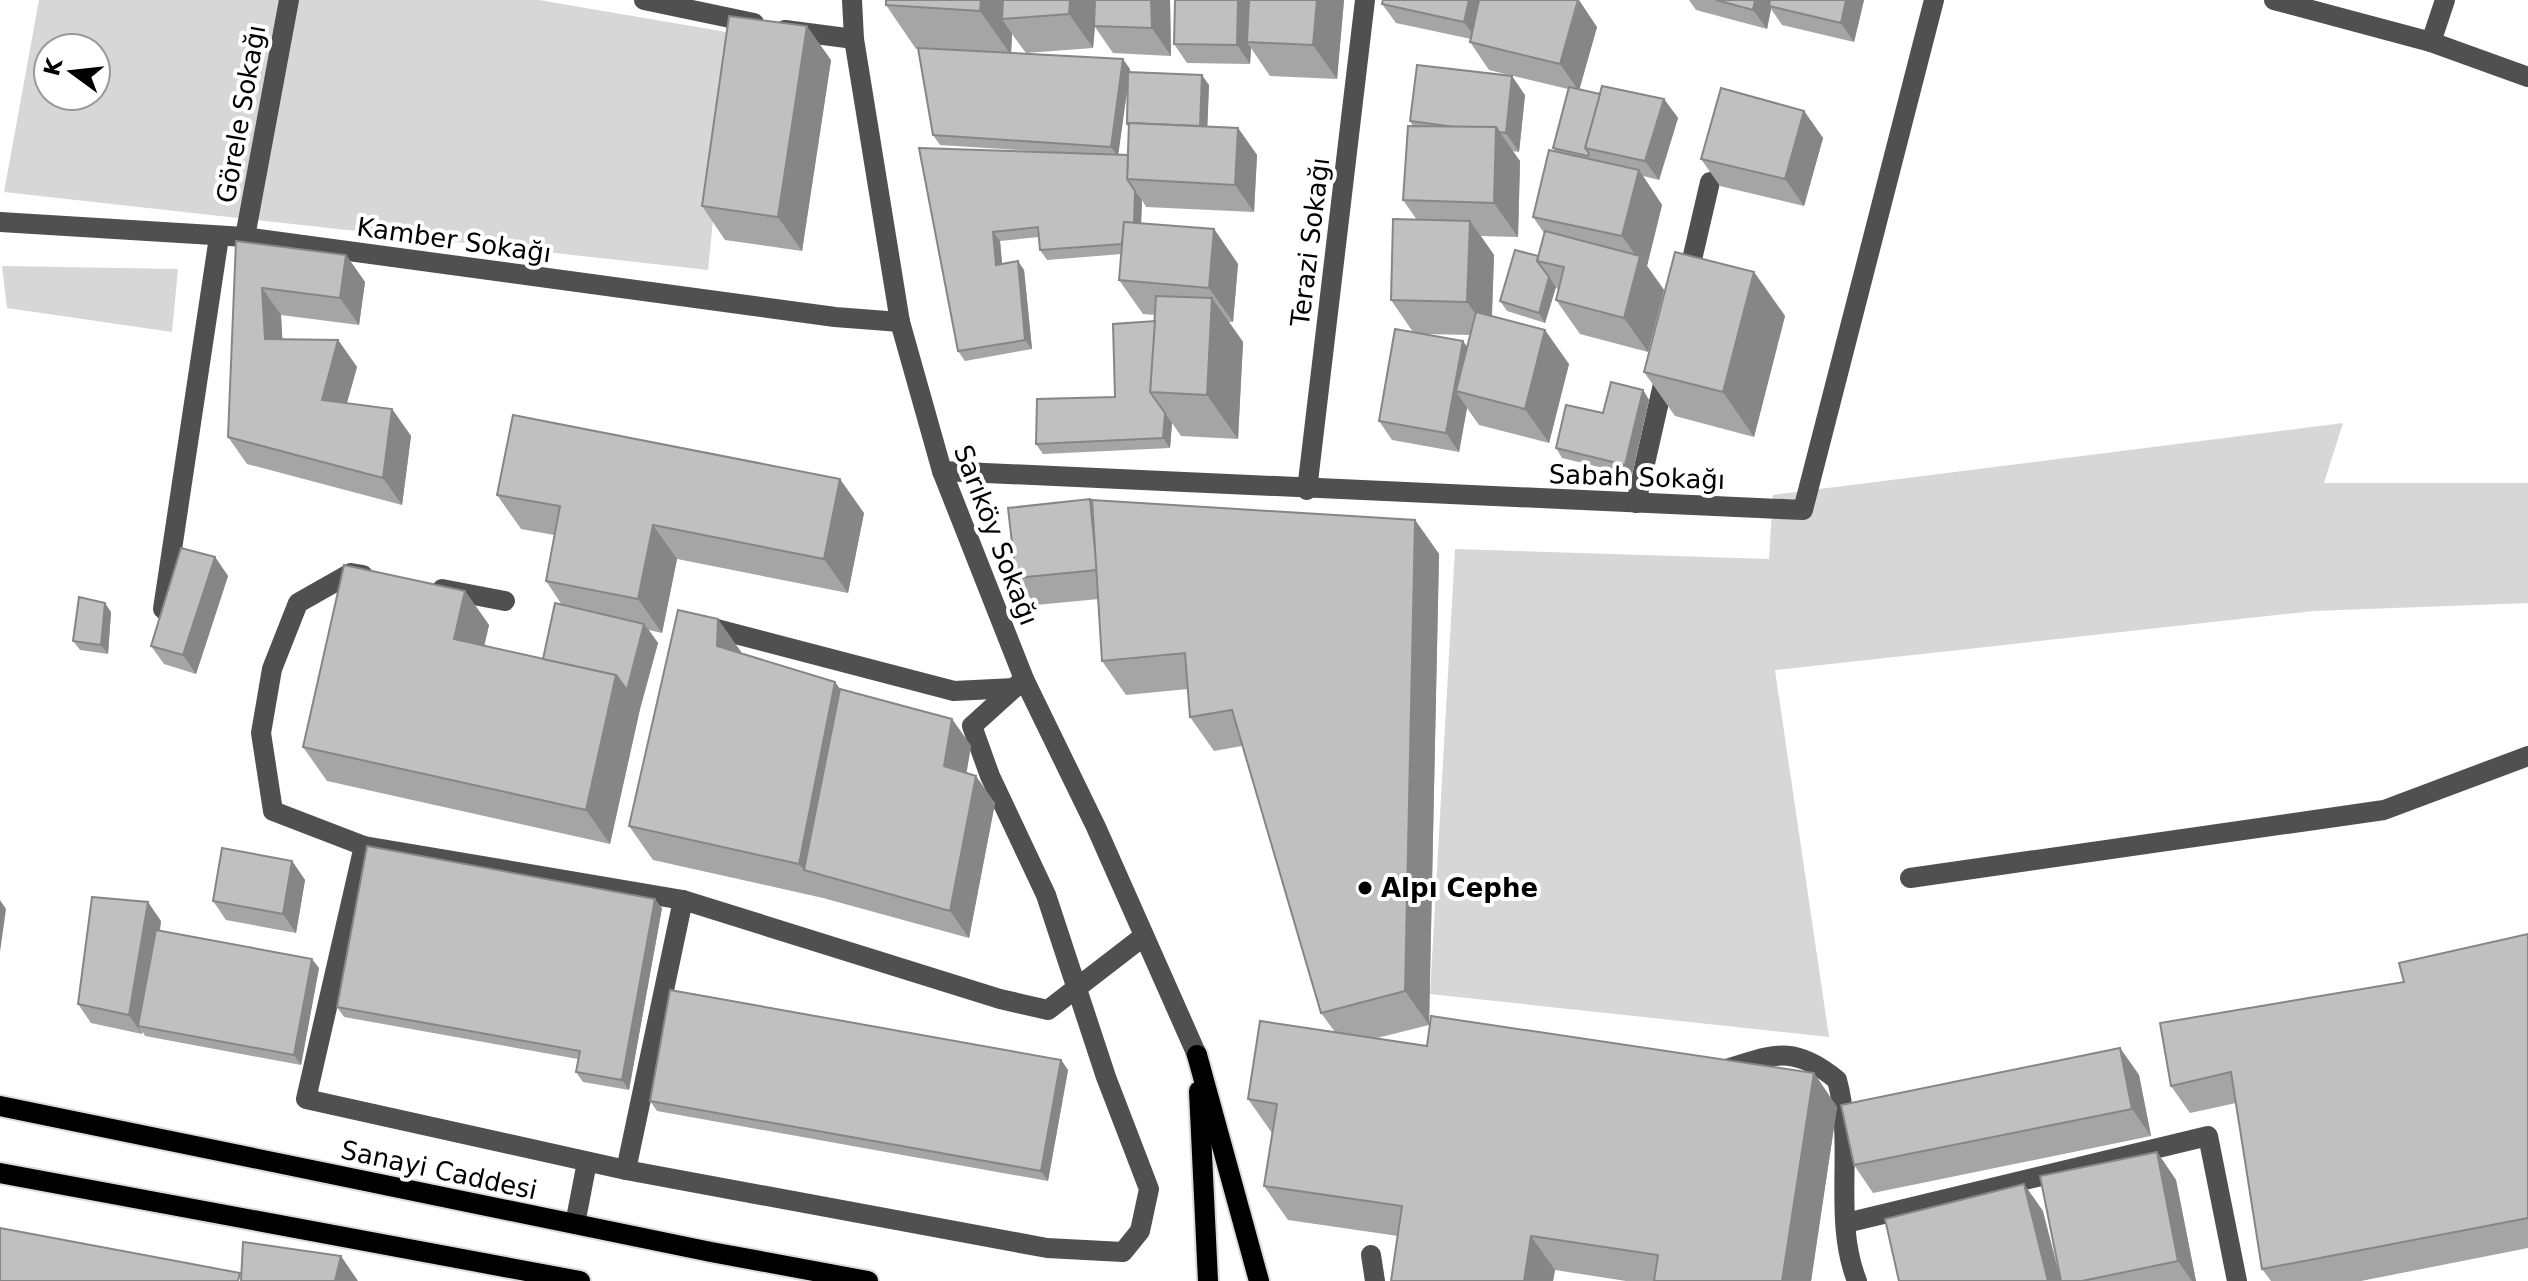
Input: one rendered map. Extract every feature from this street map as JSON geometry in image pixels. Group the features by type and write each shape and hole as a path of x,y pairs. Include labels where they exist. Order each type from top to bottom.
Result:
{"main road":[{"path":"1197,1055 1208,1281"},
{"path":"1197,1055 1259,1281"},
{"name":"Sanayi Caddesi","path":"0,1106 868,1281"},
{"path":"0,1173 580,1281"}],"street":[{"name":"Görele Sokağı","path":"245,237 289,0"},
{"path":"644,0 786,30 854,39"},
{"name":"Sarıköy Sokağı","path":"852,0 854,39 900,322 942,471 1019,683 1144,936 1197,1055"},
{"name":"Terazi Sokağı","path":"1307,490 1365,0"},
{"name":"Sabah Sokağı","path":"942,471 1307,490 1803,510 1934,0"},
{"path":"2274,0 2431,42 2528,77"},
{"path":"2431,42 2445,0"},
{"path":"1682,304 1710,182"},
{"name":"Kamber Sokağı","path":"0,222 245,237 835,317 900,322"},
{"path":"163,609 219,237"},
{"path":"1636,503 1671,350"},
{"path":"382,578 351,573 298,603 272,669 261,733 273,811 364,846 683,900 1000,999 1048,1010 1078,990 1144,936"},
{"path":"428,587 505,601"},
{"path":"686,622 954,691 1019,683"},
{"path":"364,846 306,1099 626,1170 1047,1248 1123,1252 1140,1231 1149,1189 1046,895 990,776 972,726 1019,683"},
{"path":"1910,878 2384,810 2528,756"},
{"path":"626,1170 683,900"},
{"path":"1701,1074 1780,1053 1819,1065 1837,1080 1846,1137 1846,1223 1857,1281"},
{"path":"1846,1223 2208,1136 2237,1281"},
{"path":"575,1224 587,1162"},
{"path":"1371,1255 1375,1281"}],"shaded area":[{"path":"39,0 539,0 732,33 708,270 4,192 32,38 32,112 112,112 112,32 33,32"},
{"path":"2,266 178,269 172,332 7,308"},
{"path":"2343,423 2324,483 2528,483 2528,603 2314,611 1775,670 1829,1037 1430,994 1455,549 1769,559 1773,495"}],"building":[{"path":"886,0 981,0 980,11 886,5"},
{"path":"1003,0 1070,0 1069,14 1002,19"},
{"path":"1095,0 1151,0 1152,28 1094,26"},
{"path":"1175,0 1238,0 1237,45 1174,44"},
{"path":"1249,0 1317,0 1313,45 1247,42"},
{"path":"1383,0 1469,0 1464,22 1382,4"},
{"path":"1479,0 1578,0 1560,64 1470,42"},
{"path":"1716,0 1755,0 1753,10"},
{"path":"1770,0 1846,0 1841,23 1769,6"},
{"path":"729,16 807,26 778,217 702,206"},
{"path":"918,48 1123,59 1111,147 933,135"},
{"path":"1417,65 1512,76 1506,133 1499,132 1496,127 1455,127 1410,121"},
{"path":"1128,72 1202,75 1200,126 1127,124"},
{"path":"1602,86 1664,99 1645,161 1585,148"},
{"path":"1569,87 1600,94 1585,148 1588,156 1553,148"},
{"path":"1721,88 1804,111 1785,179 1701,159"},
{"path":"1129,123 1238,128 1235,185 1127,179"},
{"path":"1408,126 1496,127 1494,203 1403,200"},
{"path":"919,148 1128,155 1127,179 1135,191 1134,223 1124,222 1122,244 1040,250 1038,227 993,232 996,265 1018,261 1025,340 958,351"},
{"path":"1549,150 1639,170 1622,236 1533,217"},
{"path":"1393,219 1470,221 1467,302 1391,300"},
{"path":"1124,222 1214,229 1209,288 1119,280"},
{"path":"1545,231 1640,256 1624,318 1556,300 1564,267 1537,261"},
{"path":"236,241 346,255 340,298 262,288 265,339 338,340 322,400 392,409 383,478 228,437"},
{"path":"1515,250 1538,256 1537,261 1549,277 1539,313 1500,301"},
{"path":"1675,252 1754,272 1723,392 1644,372"},
{"path":"1156,296 1212,298 1207,395 1150,392"},
{"path":"1476,312 1545,330 1525,409 1456,391"},
{"path":"1155,321 1150,392 1165,413 1163,438 1036,444 1037,399 1115,397 1113,324"},
{"path":"1395,329 1463,341 1446,433 1379,421"},
{"path":"1611,382 1643,390 1625,465 1556,448 1566,405 1603,413"},
{"path":"513,415 840,479 824,559 653,525 638,599 546,581 560,506 497,495"},
{"path":"1090,499 1097,570 1016,578 1008,508"},
{"name":"Alpı Cephe","path":"1092,500 1415,520 1405,991 1321,1013 1232,710 1190,717 1185,653 1102,661"},
{"path":"181,548 215,557 183,655 151,646"},
{"path":"344,565 465,591 454,639 616,675 586,810 303,747"},
{"path":"79,597 105,603 101,645 73,641"},
{"path":"555,603 644,624 627,690 616,675 543,659"},
{"path":"678,610 718,619 717,646 835,682 799,864 629,826"},
{"path":"840,689 952,719 944,766 976,776 950,911 804,870"},
{"path":"367,846 655,899 622,1080 576,1072 580,1051 337,1007"},
{"path":"222,848 292,861 283,914 213,901"},
{"path":"92,897 148,902 129,1015 78,1004"},
{"path":"156,930 312,959 294,1055 138,1026"},
{"path":"2528,934 2528,1218 2262,1269 2231,1072 2171,1086 2160,1023 2404,982 2399,963"},
{"path":"670,990 1061,1060 1041,1171 650,1101"},
{"path":"1431,1016 1814,1073 1782,1281 1654,1281 1658,1255 1531,1236 1524,1281 1391,1281 1402,1206 1264,1186 1277,1104 1248,1099 1260,1021 1427,1046"},
{"path":"2120,1048 2132,1109 1854,1165 1841,1105"},
{"path":"2157,1152 2178,1261 2082,1281 2061,1281 2040,1176"},
{"path":"2024,1184 2048,1281 1899,1281 1885,1219"},
{"path":"0,1228 240,1273 238,1281 0,1281"},
{"path":"243,1242 341,1256 335,1281 241,1281"}],"place":[{"name":"Alpı Cephe","path":"1365,888"}]}
